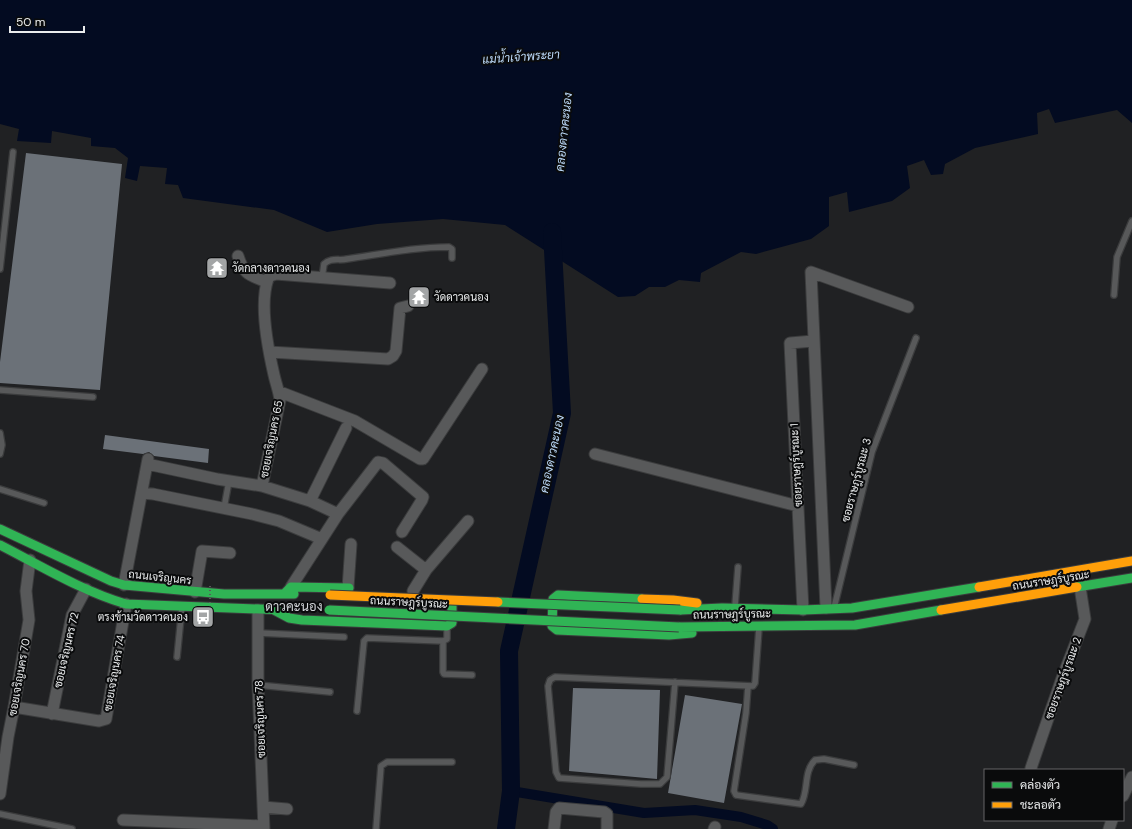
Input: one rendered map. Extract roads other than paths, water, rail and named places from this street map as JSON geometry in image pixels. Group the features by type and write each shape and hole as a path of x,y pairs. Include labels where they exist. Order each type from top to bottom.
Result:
{"main road":[{"name":"ถนนเจริญนคร","path":"0,529 111,581 124,585 224,594 287,590 330,595"},
{"path":"0,545 86,589 106,598 126,604 258,610 298,610"},
{"name":"ถนนราษฎร์บูรณะ","path":"330,595 680,610 722,608 802,610 852,608 1132,560"},
{"name":"ถนนราษฎร์บูรณะ","path":"325,610 679,627 855,625 1132,578"},
{"path":"274,610 289,618 302,620 395,625 447,626 452,623 452,597 448,593 348,588 287,590"},
{"path":"934,594 936,611"},
{"path":"722,608 686,601 558,595 553,599 552,626 557,630 669,635 700,632 723,627"}],"street":[{"path":"238,256 248,275 267,282 270,276 276,274 390,282"},
{"name":"ซอยราษฎร์บูรณะ 1","path":"830,608 813,341 811,272 908,307"},
{"name":"ซอยเจริญนคร 65","path":"267,282 265,305 266,338 274,376 280,392 280,400 262,486 310,501 338,514"},
{"path":"270,352 388,359 396,353 401,307 408,306"},
{"name":"ซอยราษฎร์บูรณะ 1","path":"802,610 790,343 813,341"},
{"path":"280,392 355,421 422,459 482,369"},
{"path":"310,501 346,428"},
{"path":"594,454 798,506"},
{"path":"124,585 147,461 229,481 262,486"},
{"path":"287,590 338,514 378,462 383,463 423,497 402,532"},
{"path":"142,493 224,508 279,521 322,538"},
{"path":"413,591 426,570 468,521"},
{"path":"348,588 351,544"},
{"path":"397,547 426,570"},
{"path":"195,592 202,551 230,553"},
{"name":"ซอยเจริญนคร 70","path":"0,794 3,742 14,708 29,620 26,591 30,560"},
{"name":"ซอยราษฎร์บูรณะ 2","path":"1031,768 1061,681 1085,619 1080,587"},
{"name":"ซอยเจริญนคร 72","path":"52,714 72,615 86,589"},
{"name":"ซอยเจริญนคร 74","path":"52,714 99,720 106,719 126,604"},
{"name":"ซอยเจริญนคร 78","path":"258,610 258,685 264,828"},
{"path":"14,708 52,714"},
{"path":"1124,794 1132,777"},
{"path":"263,807 287,809"},
{"path":"554,829 556,812 559,808 604,812 607,814 607,829"},
{"path":"123,820 264,828"}],"lane":[{"path":"0,269 13,152"},
{"path":"1114,295 1117,257 1132,221"},
{"path":"322,278 324,264 331,259 345,260 397,250 424,247 449,247 452,249 452,258"},
{"name":"ซอยราษฎร์บูรณะ 3","path":"830,608 872,452 916,338"},
{"path":"0,390 93,397"},
{"path":"0,433 2,445 0,454"},
{"path":"224,508 229,481"},
{"path":"0,489 44,503"},
{"path":"735,609 738,567"},
{"path":"177,657 182,606"},
{"path":"357,711 363,645 367,638 443,641 447,639 447,626"},
{"path":"675,682 667,776 660,784 559,778 556,772 548,686 550,680 555,677 675,682 753,686 755,683 759,626"},
{"path":"259,633 344,637"},
{"path":"443,641 444,674 472,675"},
{"path":"258,685 330,692"},
{"path":"748,686 746,713 734,791 736,795 801,804 804,798 808,771 815,760 824,759 854,765"},
{"path":"376,829 381,766 387,762 452,762"},
{"path":"0,814 72,829"}],"water":[{"name":"แม่น้ำเจ้าพระยา","path":"0,0 1132,0 1132,123 1117,110 1055,123 1049,109 1037,113 1038,134 975,148 945,164 943,174 931,175 924,160 907,166 910,188 892,201 849,212 847,192 829,197 829,226 811,239 756,254 741,252 701,273 700,282 679,280 665,287 649,287 635,296 618,297 505,225 443,219 377,224 327,232 274,210 183,198 178,185 165,184 167,168 140,166 137,181 125,178 128,158 115,148 91,146 91,138 52,131 51,143 17,141 19,129 0,124"}],"waterway":[{"name":"คลองดาวคะนอง","path":"506,829 511,791 509,651 562,413 552,232"},
{"path":"511,791 644,813 695,810 741,817 767,825 773,829"}],"place":[{"name":"วัดกลางดาวคนอง","path":"217,268"},
{"name":"วัดดาวคนอง","path":"419,297"},
{"name":"ตรงข้ามวัดดาวคนอง","path":"203,617"}],"district":[{"name":"ดาวคะนอง","path":"294,606"}]}
